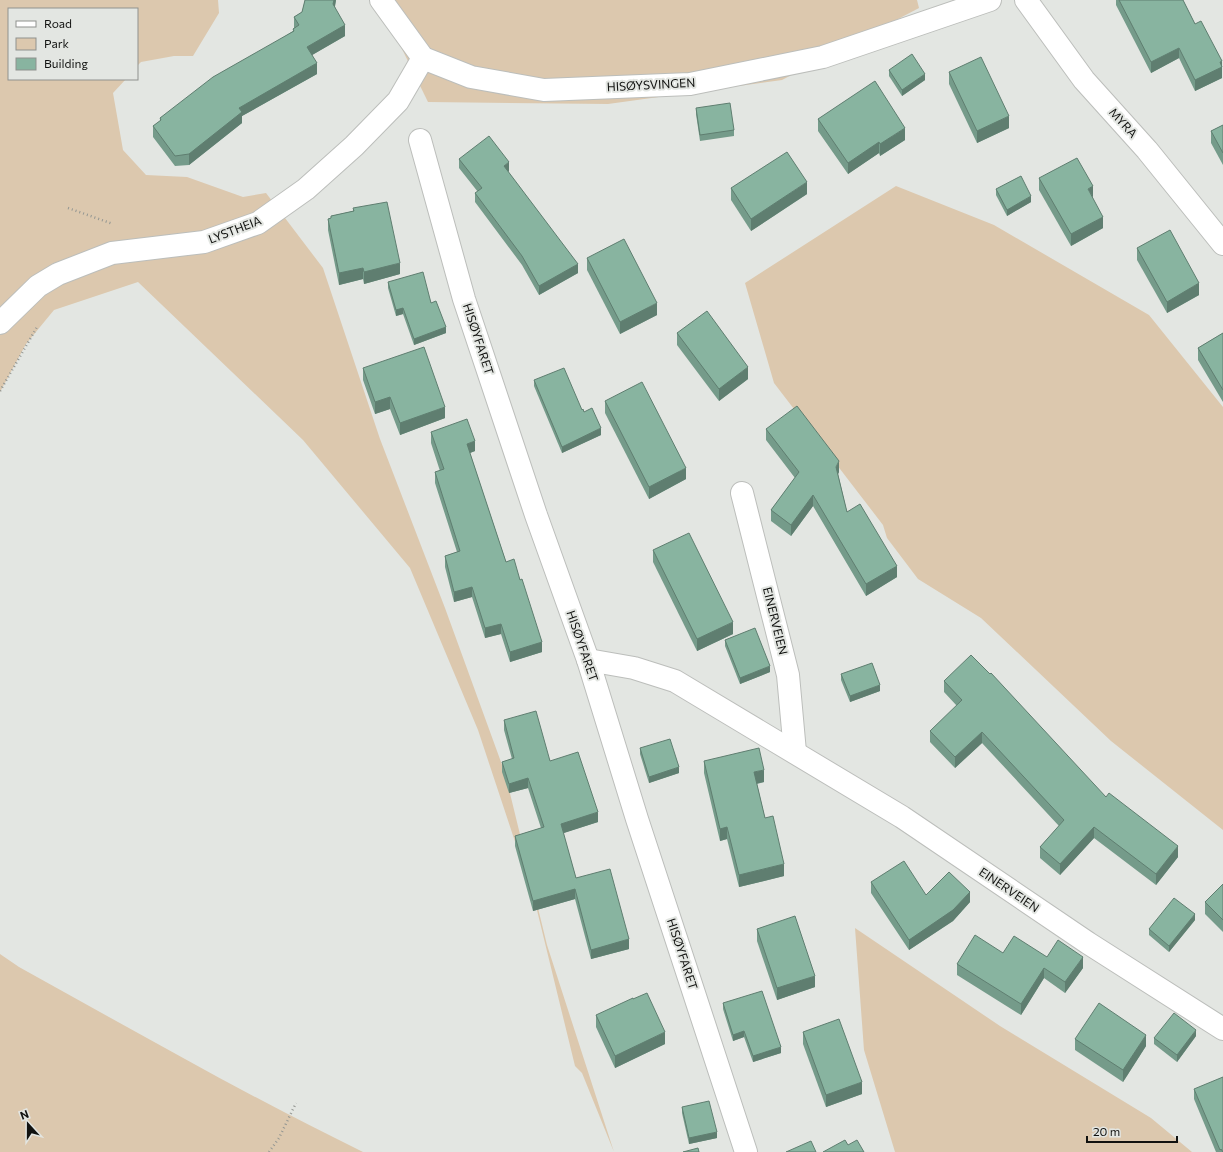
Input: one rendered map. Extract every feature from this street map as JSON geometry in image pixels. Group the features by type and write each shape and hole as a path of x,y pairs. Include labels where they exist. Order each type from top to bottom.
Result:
{"street":[{"path":"381,0 423,58"},
{"name":"HISØYSVINGEN","path":"423,58 471,76 544,90 690,84 823,57 990,0"},
{"name":"MYRA","path":"1026,0 1084,80 1147,150 1223,244"},
{"name":"LYSTHEIA","path":"0,323 38,286 58,274 112,253 204,242 258,223 306,189 354,146 398,101 423,58"},
{"name":"HISØYFARET","path":"420,140 464,298 536,514 588,660 637,819 746,1152"},
{"name":"EINERVEIEN","path":"742,493 788,676 794,752"},
{"name":"EINERVEIEN","path":"588,660 634,668 675,681 902,817 1088,943 1223,1029"}],"path":[{"path":"0,391 40,322"},
{"path":"270,1152 279,1138 296,1103"}],"green space":[{"path":"0,0 218,0 219,13 193,56 174,56 141,62 138,65 138,8 8,8 8,80 125,80 113,93 123,150 146,175 187,177 243,197 266,193 323,268 380,439 445,608 505,773 547,945 614,1152 582,1073 575,1066 535,902 478,730 410,568 303,440 138,282 54,310 26,344 0,392"},
{"path":"378,0 917,0 919,8 782,80 608,104 428,102"},
{"path":"896,186 994,225 1149,315 1223,407 1223,830 1111,741 981,618 918,579 887,538 883,525 774,383 745,283"},
{"path":"855,928 1000,1026 1151,1118 1192,1152 895,1152 864,1050"},
{"path":"0,954 19,967 190,1062 363,1152 0,1152"}],"building":[{"path":"305,0 334,0 333,4 345,25 307,47 317,63 239,108 242,112 189,154 175,156 153,126 161,120 160,118 213,77 294,31 293,29 299,25 294,17 302,12"},
{"path":"1119,0 1183,0 1195,24 1201,21 1222,61 1220,62 1222,67 1195,80 1179,48 1151,62"},
{"path":"912,54 925,74 902,90 889,70"},
{"path":"981,57 1009,116 977,131 949,72"},
{"path":"875,81 905,128 880,144 879,142 848,163 818,119"},
{"path":"730,103 734,130 700,135 696,108"},
{"path":"1223,125 1223,153 1211,131"},
{"path":"489,136 509,162 504,166 578,264 539,286 522,256 475,193 482,188 459,159"},
{"path":"787,152 807,182 751,219 731,188"},
{"path":"1077,158 1093,186 1088,189 1103,217 1071,234 1039,178"},
{"path":"1021,176 1031,196 1007,210 996,189"},
{"path":"387,202 400,263 364,272 363,268 339,273 328,219 331,218 331,216 354,211 353,208"},
{"path":"1170,230 1199,283 1167,302 1137,248"},
{"path":"624,239 657,303 620,322 587,258"},
{"path":"423,272 431,303 436,301 446,327 414,339 403,308 396,310 388,282"},
{"path":"707,311 748,367 719,389 677,333"},
{"path":"1223,333 1223,390 1198,348"},
{"path":"424,347 445,407 400,423 390,397 375,402 363,368"},
{"path":"564,368 582,410 583,409 584,412 592,408 601,428 562,447 534,380"},
{"path":"642,382 686,468 649,487 605,401"},
{"path":"797,406 839,461 836,467 847,512 860,504 897,566 866,584 813,495 791,525 771,510 799,472 766,429"},
{"path":"467,419 475,441 467,444 506,562 514,559 542,642 510,652 501,624 485,628 472,587 454,592 445,556 460,551 435,472 444,469 431,432"},
{"path":"689,533 733,622 697,639 653,550"},
{"path":"755,628 770,666 740,678 725,640"},
{"path":"971,655 990,674 991,673 1106,797 1109,793 1178,846 1156,874 1094,827 1060,864 1040,847 1064,820 982,732 955,757 930,731 962,700 944,681"},
{"path":"872,663 880,685 850,696 841,674"},
{"path":"536,711 550,761 578,752 598,812 561,824 576,878 610,869 629,939 591,950 575,889 533,901 515,836 544,827 528,778 509,784 502,762 514,758 504,720"},
{"path":"670,739 679,767 649,777 640,748"},
{"path":"759,748 764,770 754,772 765,818 773,816 784,864 739,875 727,827 720,829 704,761"},
{"path":"904,861 926,895 949,872 970,892 953,910 909,940 871,882"},
{"path":"1223,884 1223,920 1205,902"},
{"path":"1174,898 1195,914 1169,946 1149,929"},
{"path":"795,916 815,976 777,988 757,929"},
{"path":"975,935 1003,953 1014,936 1047,957 1058,940 1083,957 1065,982 1044,968 1021,1004 957,964"},
{"path":"762,991 781,1047 753,1056 744,1031 733,1035 723,1003"},
{"path":"647,993 665,1032 615,1056 596,1015"},
{"path":"1099,1003 1146,1035 1123,1070 1075,1039"},
{"path":"1174,1013 1196,1030 1177,1055 1154,1038"},
{"path":"839,1019 862,1082 826,1095 803,1032"},
{"path":"1223,1077 1223,1152 1221,1149 1220,1150 1194,1089"},
{"path":"709,1101 717,1132 689,1138 682,1107"},
{"path":"845,1140 848,1145 857,1140 864,1152 823,1152"},
{"path":"811,1141 816,1152 786,1152"},
{"path":"698,1148 699,1152 683,1152"}]}
